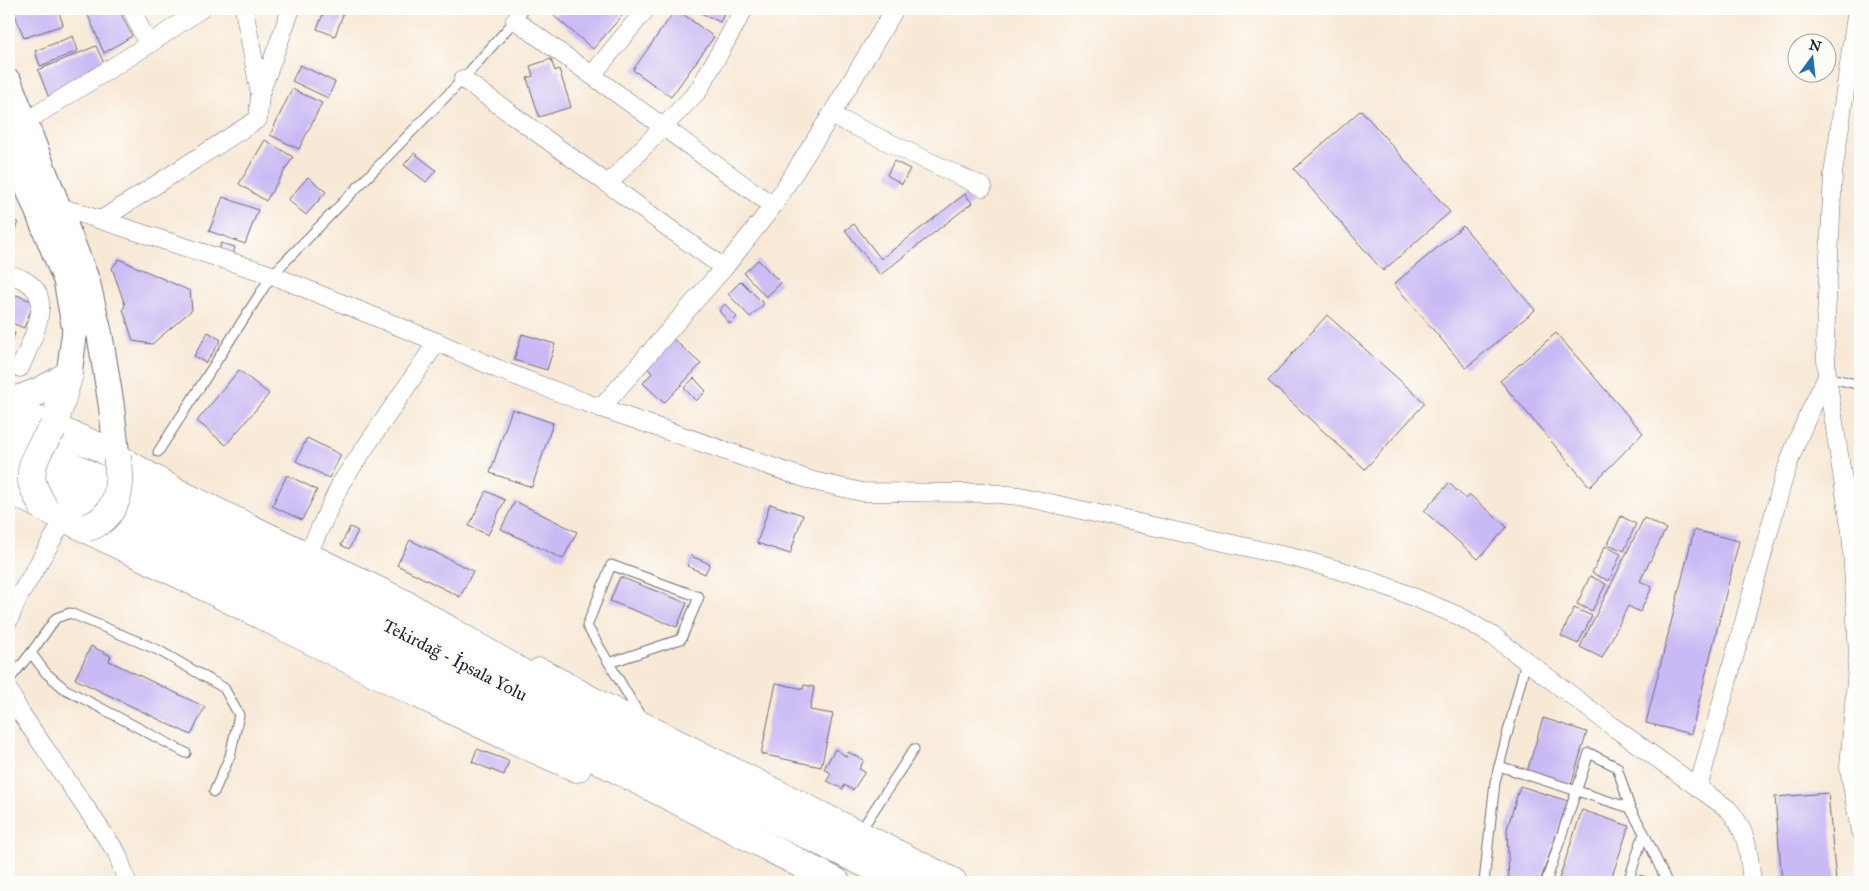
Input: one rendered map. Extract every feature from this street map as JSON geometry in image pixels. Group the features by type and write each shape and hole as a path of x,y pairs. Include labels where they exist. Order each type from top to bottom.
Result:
{"highway":[{"path":"9,402 37,394 54,386 69,374"},
{"path":"69,374 53,428 36,457 31,470 32,484 65,518 97,524 104,519 112,508 120,484 117,457"},
{"path":"9,407 97,446 178,493 510,655 649,730 952,882"},
{"name":"Tekirdağ - İpsala Yolu","path":"9,434 677,772 904,882"},
{"name":"Tekirdağ - İpsala Yolu","path":"9,462 826,877"},
{"path":"9,488 65,518 510,739 703,826 826,877"},
{"path":"404,603 588,712 680,760 832,846"}],"street":[{"path":"132,9 148,45"},
{"path":"17,122 148,45 201,9"},
{"path":"101,220 258,120 260,94 244,9"},
{"path":"260,94 292,9"},
{"path":"592,75 646,9"},
{"path":"608,184 698,91 744,9"},
{"path":"601,408 724,268 773,206 895,9"},
{"path":"1857,9 1834,174 1825,340 1827,377 1851,532 1858,654 1849,768 1860,831"},
{"path":"520,14 592,75 773,206"},
{"path":"462,79 724,268"},
{"path":"9,82 17,122 57,206 86,280 95,311 111,403 117,457"},
{"path":"831,115 983,187"},
{"path":"11,153 66,280 75,330 69,374"},
{"path":"57,206 272,275 437,342 498,369 601,408 813,482 838,488 870,492 988,493 1019,496 1299,559 1349,573 1426,601 1478,626 1620,732 1728,809 1741,825 1746,838 1752,882"},
{"path":"9,274 24,280 34,287 39,294 41,305 36,327 20,368"},
{"path":"307,556 342,483 437,342"},
{"path":"1698,788 1784,477 1803,423 1827,377"},
{"path":"9,620 17,600 65,518"},
{"path":"9,691 20,712 117,853 127,882"}],"lane":[{"path":"158,452 272,275 462,79 520,14"},
{"path":"1827,377 1860,385"},
{"path":"609,664 681,638 699,597 611,565 588,626 609,664 649,730"},
{"path":"9,680 56,618 70,613 158,650 224,688 239,715 230,756 214,792"},
{"path":"31,653 46,673 65,689 186,753"},
{"path":"1484,882 1492,798 1498,766 1526,660"},
{"path":"858,836 914,748"},
{"path":"1546,882 1589,753 1617,767 1630,808 1667,882"},
{"path":"1498,766 1630,808"},
{"path":"1628,882 1644,833"}],"building":[{"path":"13,9 58,9 63,25 24,38"},
{"path":"99,9 119,9 132,36 104,53 88,15"},
{"path":"325,9 345,9 335,36 317,29"},
{"path":"560,9 628,9 593,49 554,16"},
{"path":"676,9 714,37 671,97 633,70"},
{"path":"692,9 727,9 720,22"},
{"path":"73,36 78,51 40,66 35,51"},
{"path":"96,46 106,68 51,103 38,70"},
{"path":"551,59 555,71 559,69 571,107 539,117 527,78 533,76 530,66"},
{"path":"300,65 335,82 328,98 292,81"},
{"path":"292,89 322,103 299,149 270,135"},
{"path":"1361,110 1450,212 1383,271 1294,169"},
{"path":"265,140 293,157 266,201 239,184"},
{"path":"414,153 436,170 426,182 404,165"},
{"path":"894,161 910,169 902,184 887,175"},
{"path":"308,177 326,192 306,215 288,200"},
{"path":"965,194 972,203 880,275 845,230 854,224 881,259"},
{"path":"223,197 258,210 245,244 209,231"},
{"path":"9,219 18,222 9,244"},
{"path":"1463,226 1535,310 1466,368 1394,284"},
{"path":"221,243 235,247 233,255 219,251"},
{"path":"119,259 190,291 192,310 152,344 133,341 123,309 125,305 112,268"},
{"path":"758,260 781,283 766,297 744,273"},
{"path":"741,281 764,304 750,317 728,294"},
{"path":"9,292 34,302 24,328 9,322"},
{"path":"725,304 737,317 730,324 719,311"},
{"path":"1327,315 1425,403 1365,469 1268,381"},
{"path":"9,330 15,333 9,350"},
{"path":"208,332 221,340 206,363 194,356"},
{"path":"1556,333 1643,433 1590,487 1500,381"},
{"path":"522,334 555,344 547,370 514,360"},
{"path":"672,338 701,364 664,403 643,383 652,373 646,367"},
{"path":"239,370 269,394 226,445 197,421"},
{"path":"694,378 706,391 696,401 684,388"},
{"path":"512,409 553,423 532,487 490,473"},
{"path":"307,438 341,455 329,478 296,461"},
{"path":"287,475 317,490 302,520 272,506"},
{"path":"1449,483 1466,499 1470,495 1507,527 1478,559 1424,511"},
{"path":"486,491 505,500 488,535 469,526"},
{"path":"515,501 577,532 563,559 501,529"},
{"path":"770,504 803,515 790,554 757,543"},
{"path":"1621,516 1636,524 1624,551 1608,544"},
{"path":"1644,518 1666,529 1640,581 1652,587 1640,612 1628,606 1602,658 1580,647"},
{"path":"350,527 358,531 349,549 341,545"},
{"path":"1694,530 1739,541 1691,734 1646,723"},
{"path":"410,540 473,571 460,597 397,565"},
{"path":"1605,546 1621,554 1609,581 1592,573"},
{"path":"691,556 710,564 705,574 687,566"},
{"path":"1590,576 1606,584 1592,611 1577,604"},
{"path":"620,577 687,603 677,627 610,601"},
{"path":"1574,608 1592,616 1578,644 1561,636"},
{"path":"91,646 111,656 109,661 205,707 191,735 75,679"},
{"path":"776,683 803,689 804,685 814,687 810,710 833,714 821,767 761,754"},
{"path":"1543,718 1587,732 1571,785 1527,772"},
{"path":"477,749 509,761 504,775 472,762"},
{"path":"835,749 847,757 848,752 864,760 859,769 865,772 853,790 844,785 843,789 827,781 831,773 824,769"},
{"path":"1520,786 1568,801 1540,882 1509,882 1507,829"},
{"path":"1828,793 1836,882 1782,882 1775,797"},
{"path":"1582,810 1629,826 1610,882 1558,882"},
{"path":"1640,875 1662,882 1638,882"}]}
